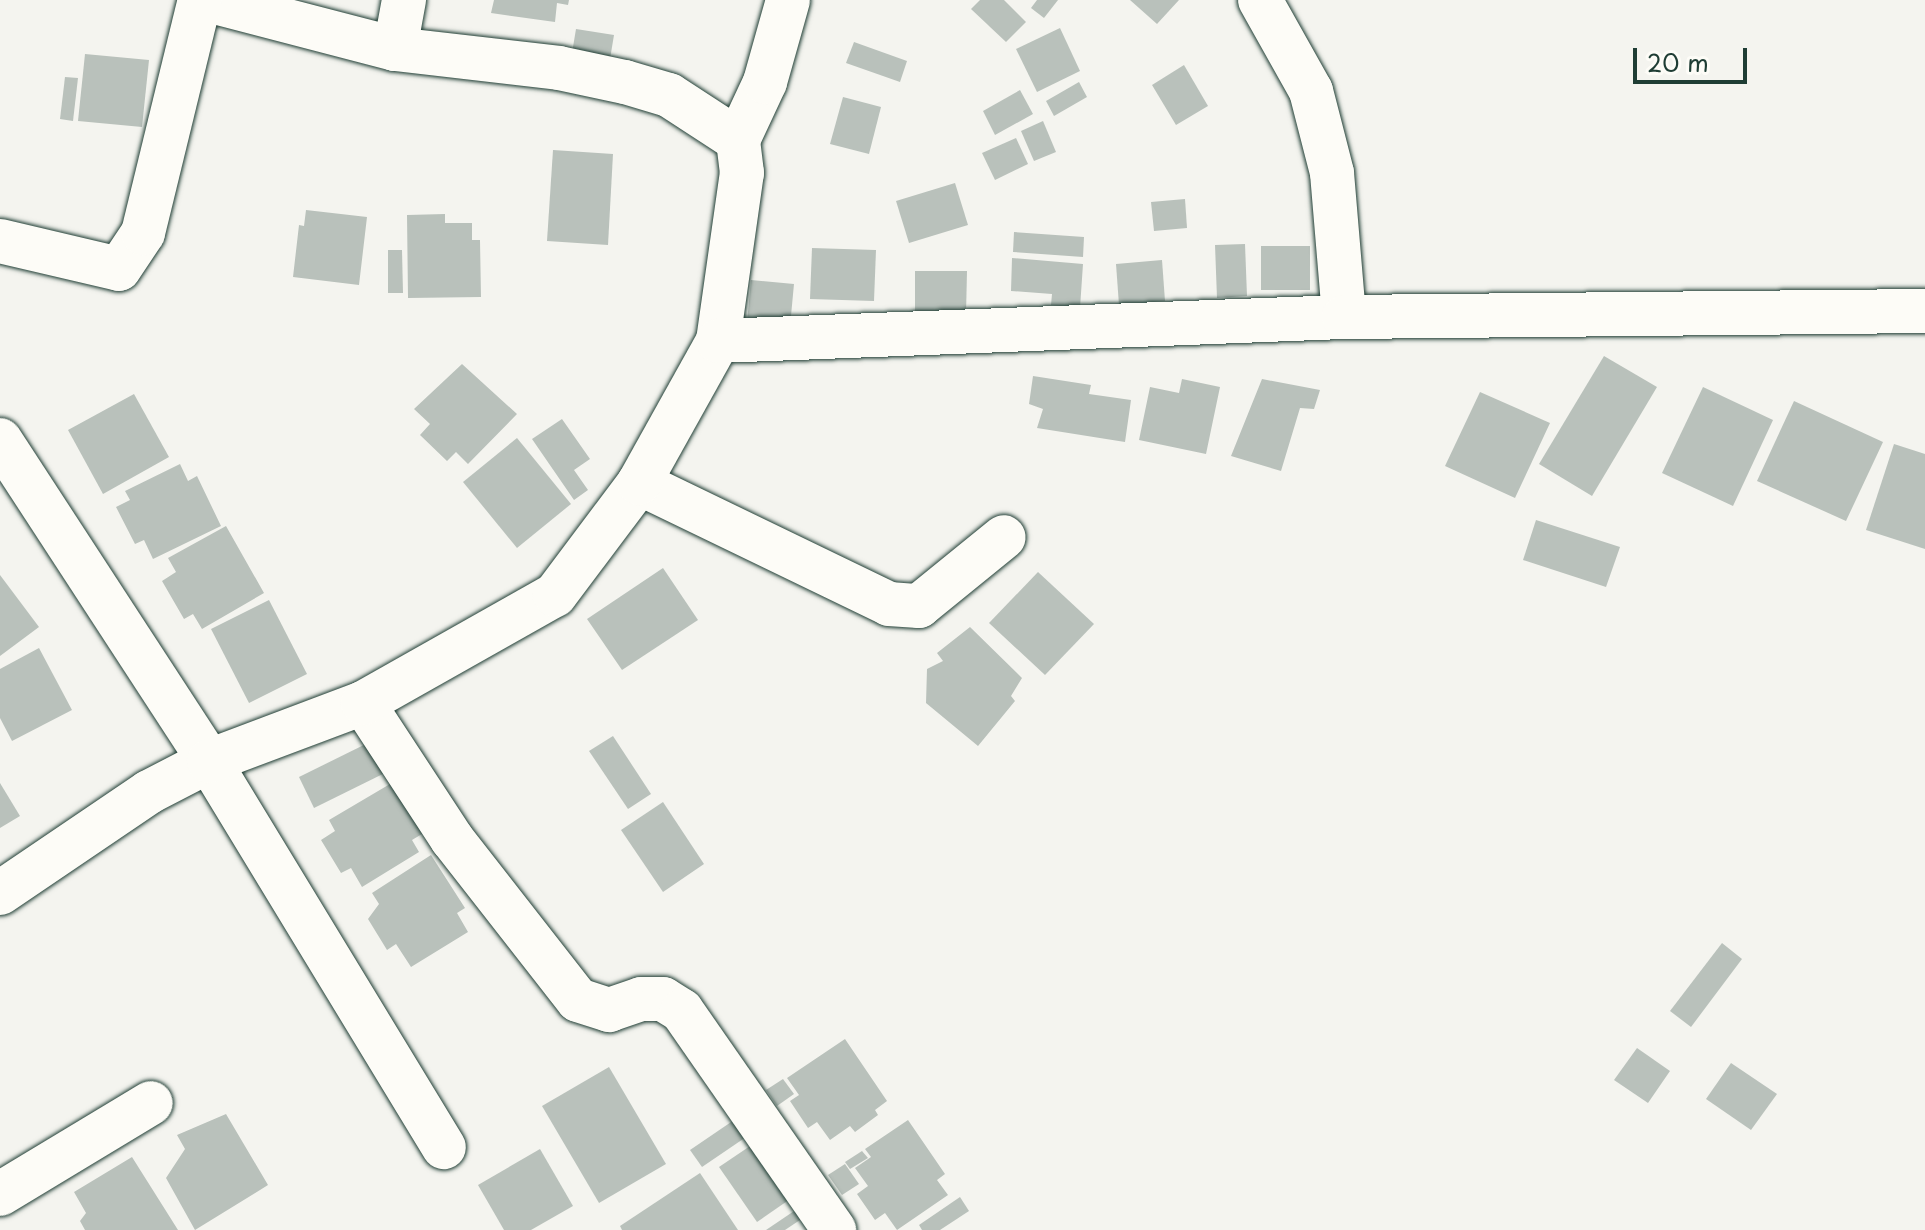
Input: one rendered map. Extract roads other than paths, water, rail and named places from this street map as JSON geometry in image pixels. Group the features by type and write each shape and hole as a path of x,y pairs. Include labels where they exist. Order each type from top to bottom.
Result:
{"street":[{"path":"0,241 119,269 143,233 200,0"},
{"path":"207,0 395,49 559,68 625,82 669,95 738,140"},
{"path":"395,49 404,0"},
{"path":"0,893 149,792 209,761 363,703 555,595 639,483 718,341 742,173 738,140 765,82 788,0"},
{"path":"1260,0 1311,91 1332,173 1344,317"},
{"path":"718,341 1344,317 1925,311"},
{"path":"0,440 209,761 444,1147"},
{"path":"639,483 889,604 919,606 1004,537"},
{"path":"363,703 452,839 578,1000 609,1010 641,999 663,999 682,1011 834,1230"},
{"path":"0,1194 151,1103"}]}
